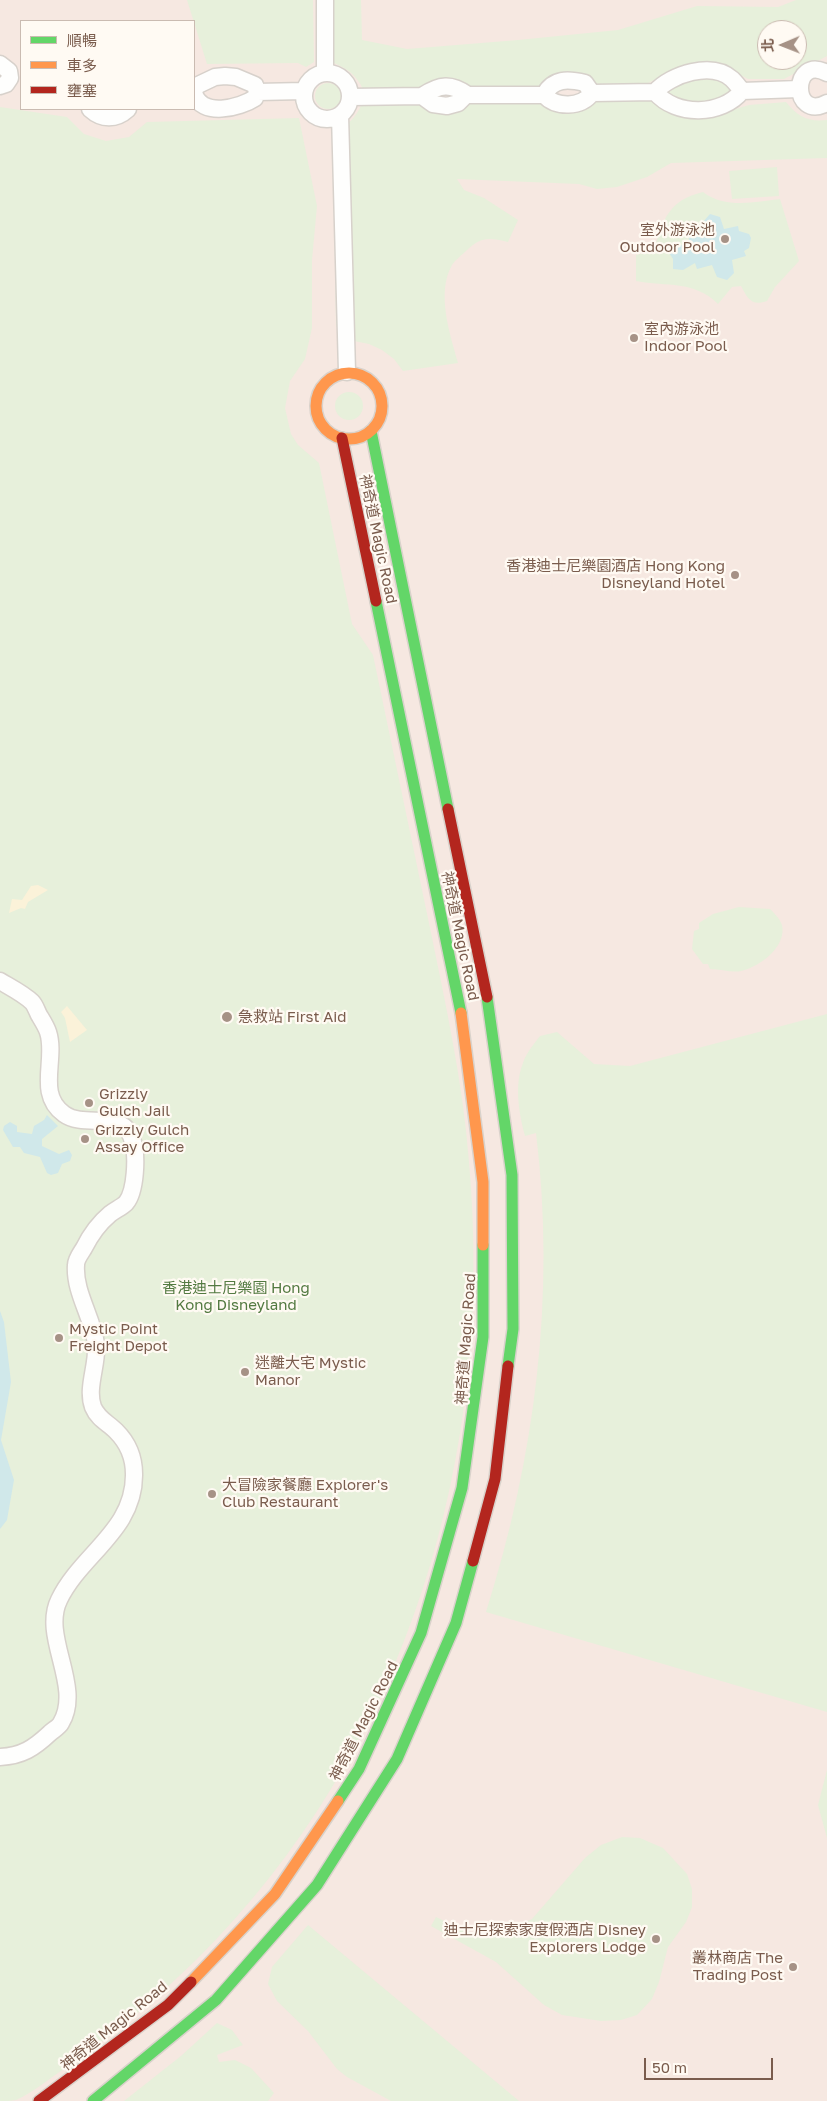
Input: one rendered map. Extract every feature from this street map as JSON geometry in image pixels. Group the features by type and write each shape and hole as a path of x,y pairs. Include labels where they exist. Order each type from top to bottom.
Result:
{"street":[{"path":"325,0 325,72"},
{"path":"0,64 9,71 10,81"},
{"path":"827,73 819,70 807,73 802,77 799,89 807,104 818,106 827,103"},
{"path":"325,72 333,73 346,82 351,96 346,111 333,120 340,115 318,118 312,115 304,104 304,91 312,78 325,72"},
{"path":"351,96 422,96 433,104 447,106 458,103 468,95 544,95 549,100 559,104 570,104 583,101 592,93 655,92 674,77 702,72 717,72 732,78 742,91"},
{"path":"544,95 549,86 559,81 571,80 585,83 592,93"},
{"path":"655,92 663,102 678,108 699,111 721,107 734,101 742,91 799,89"},
{"path":"257,92 304,91"},
{"path":"91,110 95,114 109,118 117,117 127,110"},
{"path":"340,115 347,372"},
{"path":"347,372 366,376 379,391 382,402 382,413 371,431 354,439 342,438 329,433 320,422 316,402 324,384 334,376 347,372"},
{"name":"神奇道 Magic Road","path":"93,2101 180,2033 259,1955 320,1881 374,1801 419,1716 456,1626 484,1534 502,1439 514,1312 516,1250 515,1203 507,1109 491,1019 371,431"},
{"name":"神奇道 Magic Road","path":"39,2101 124,2041 205,1969 268,1900 323,1826 372,1745 412,1660 443,1572 465,1481 476,1407 485,1311 485,1204 477,1112 462,1025 342,438"},
{"path":"0,981 33,1003 49,1033 50,1070 48,1089 54,1103 62,1113 74,1120 116,1121 129,1130 134,1144 132,1191 126,1203 94,1228 76,1262 76,1276 96,1341 97,1354 92,1386 93,1406 103,1421 116,1430 127,1444 134,1464 133,1491 126,1515 110,1538 85,1564 59,1600 53,1622 67,1688 66,1706 61,1723 35,1747 21,1755 0,1757"}],"shaded area":[{"path":"0,0 827,0 827,2101 0,2101"}],"green space":[{"path":"187,0 313,0 314,62 306,67 298,63 207,64 195,20 193,20"},
{"path":"333,0 361,0 362,40 407,49 618,30 697,6 778,7 796,0 827,0 827,56 807,67 807,20 757,20 757,70 801,70 784,79 748,79 731,70 703,64 683,66 648,83 598,84 589,78 566,73 549,77 539,87 469,88 454,78 448,78 425,87 397,90 363,89 351,73 334,63"},
{"path":"686,78 718,79 734,90 719,102 688,104 664,92"},
{"path":"328,83 337,87 341,96 337,105 328,109 319,105 315,96 319,87"},
{"path":"599,99 648,99 661,108 722,113 749,105 786,102 799,115 814,120 827,120 827,158 671,163 647,177 617,187 597,189 579,184 457,179 464,190 484,198 518,220 508,242 485,239 476,243 455,261 447,276 445,288 446,314 458,363 403,371 394,359 382,350 369,344 354,341 336,326 333,131 343,127 350,121 362,104 468,100 592,104"},
{"name":"香港迪士尼樂園 Hong Kong Disneyland","path":"0,107 67,117 84,134 106,141 129,137 147,122 299,118 317,206 312,260 312,328 305,359 290,381 285,408 291,434 298,445 319,463 352,624 373,655 442,986 463,1103 469,1162 473,1272 467,1380 450,1487 422,1592 383,1692 332,1787 270,1877 181,1975 95,2047 37,2088 16,2100 0,2101"},
{"path":"777,167 779,196 732,199 729,171"},
{"name":"室外游泳池 Outdoor Pool","path":"703,192 721,201 740,203 780,199 799,261 775,287 767,301 762,303 753,302 741,286 732,287 718,304 709,296 690,288 636,281 636,255 654,250 664,220 675,206 682,200"},
{"path":"349,392 359,396 363,406 359,416 349,420 339,416 335,406 339,396"},
{"path":"739,907 770,909 782,925 780,940 776,948 764,960 748,969 734,972 710,969 708,964 703,964 692,949 694,931 699,929 699,923 713,914"},
{"path":"827,1014 827,1712 486,1612 503,1554 529,1435 542,1315 544,1255 542,1194 536,1133 525,1136 518,1100 520,1072 524,1059 540,1036 557,1032 594,1064 630,1066"},
{"path":"827,1770 827,1838 818,1805"},
{"path":"622,1837 640,1838 663,1848 687,1874 692,1889 692,1907 686,1922 668,1947 659,1982 652,1999 637,2015 621,2020 601,2021 562,2015 544,2005 496,1962 431,1926 436,1917 470,1933 509,1930 532,1919 585,1858 601,1845"},
{"path":"308,1925 519,2101 391,2101 347,2077 337,2069 308,2031 277,2001 268,1984 272,1967"},
{"path":"217,2023 232,2030 243,2045 217,2055 219,2062 235,2060 251,2068 274,2093 268,2101 124,2101 181,2056"}],"sand":[{"path":"38,885 48,890 28,902 25,909 21,908 9,913 12,899 22,900 31,886"},
{"path":"67,1006 87,1030 70,1042 65,1018 61,1012"}],"water":[{"path":"710,214 720,217 724,229 738,226 739,231 749,234 751,238 749,248 744,251 746,256 732,260 734,273 727,280 717,277 712,265 697,269 695,263 683,270 673,269 673,259 668,251 676,245 690,245 689,238 704,234 703,222"},
{"path":"47,1115 58,1126 42,1139 42,1146 59,1154 69,1150 72,1155 70,1161 62,1164 58,1173 51,1175 47,1173 40,1157 24,1153 20,1147 13,1147 3,1130 4,1126 10,1122 17,1126 17,1132 32,1134 34,1126 44,1120"},
{"path":"0,1311 4,1322 11,1382 1,1440 14,1480 7,1520 0,1529"}],"traffic: fast":[{"path":"371,431 448,809"},
{"path":"376,601 461,1013"},
{"path":"487,997 512,1175 513,1329 508,1366"},
{"path":"338,1801 359,1769 421,1633 462,1488 483,1337 483,1245"},
{"path":"93,2101 216,2000 317,1885 397,1759 456,1623 473,1561"}],"traffic: slow":[{"path":"342,373 356,373 368,378 377,387 382,399 382,406 380,419 373,430 356,439 342,439 330,434 321,425 316,413 316,399 321,387 330,378 342,373"},
{"path":"461,1013 483,1182 483,1245"},
{"path":"191,1982 275,1894 338,1801"}],"traffic: jam":[{"path":"342,438 376,601"},
{"path":"448,809 487,997"},
{"path":"473,1561 495,1479 508,1366"},
{"path":"39,2101 168,2005 191,1982"}],"place":[{"name":"室外游泳池 Outdoor Pool","path":"725,239"},
{"name":"室內游泳池 Indoor Pool","path":"634,338"},
{"name":"香港迪士尼樂園酒店 Hong Kong Disneyland Hotel","path":"735,575"},
{"name":"急救站 First Aid","path":"227,1017"},
{"name":"Grizzly Gulch Jail","path":"89,1103"},
{"name":"Grizzly Gulch Assay Office","path":"85,1139"},
{"name":"Mystic Point Freight Depot","path":"59,1338"},
{"name":"迷離大宅 Mystic Manor","path":"245,1372"},
{"name":"大冒險家餐廳 Explorer's Club Restaurant","path":"212,1494"},
{"name":"迪士尼探索家度假酒店 Disney Explorers Lodge","path":"656,1939"},
{"name":"叢林商店 The Trading Post","path":"793,1967"}]}
